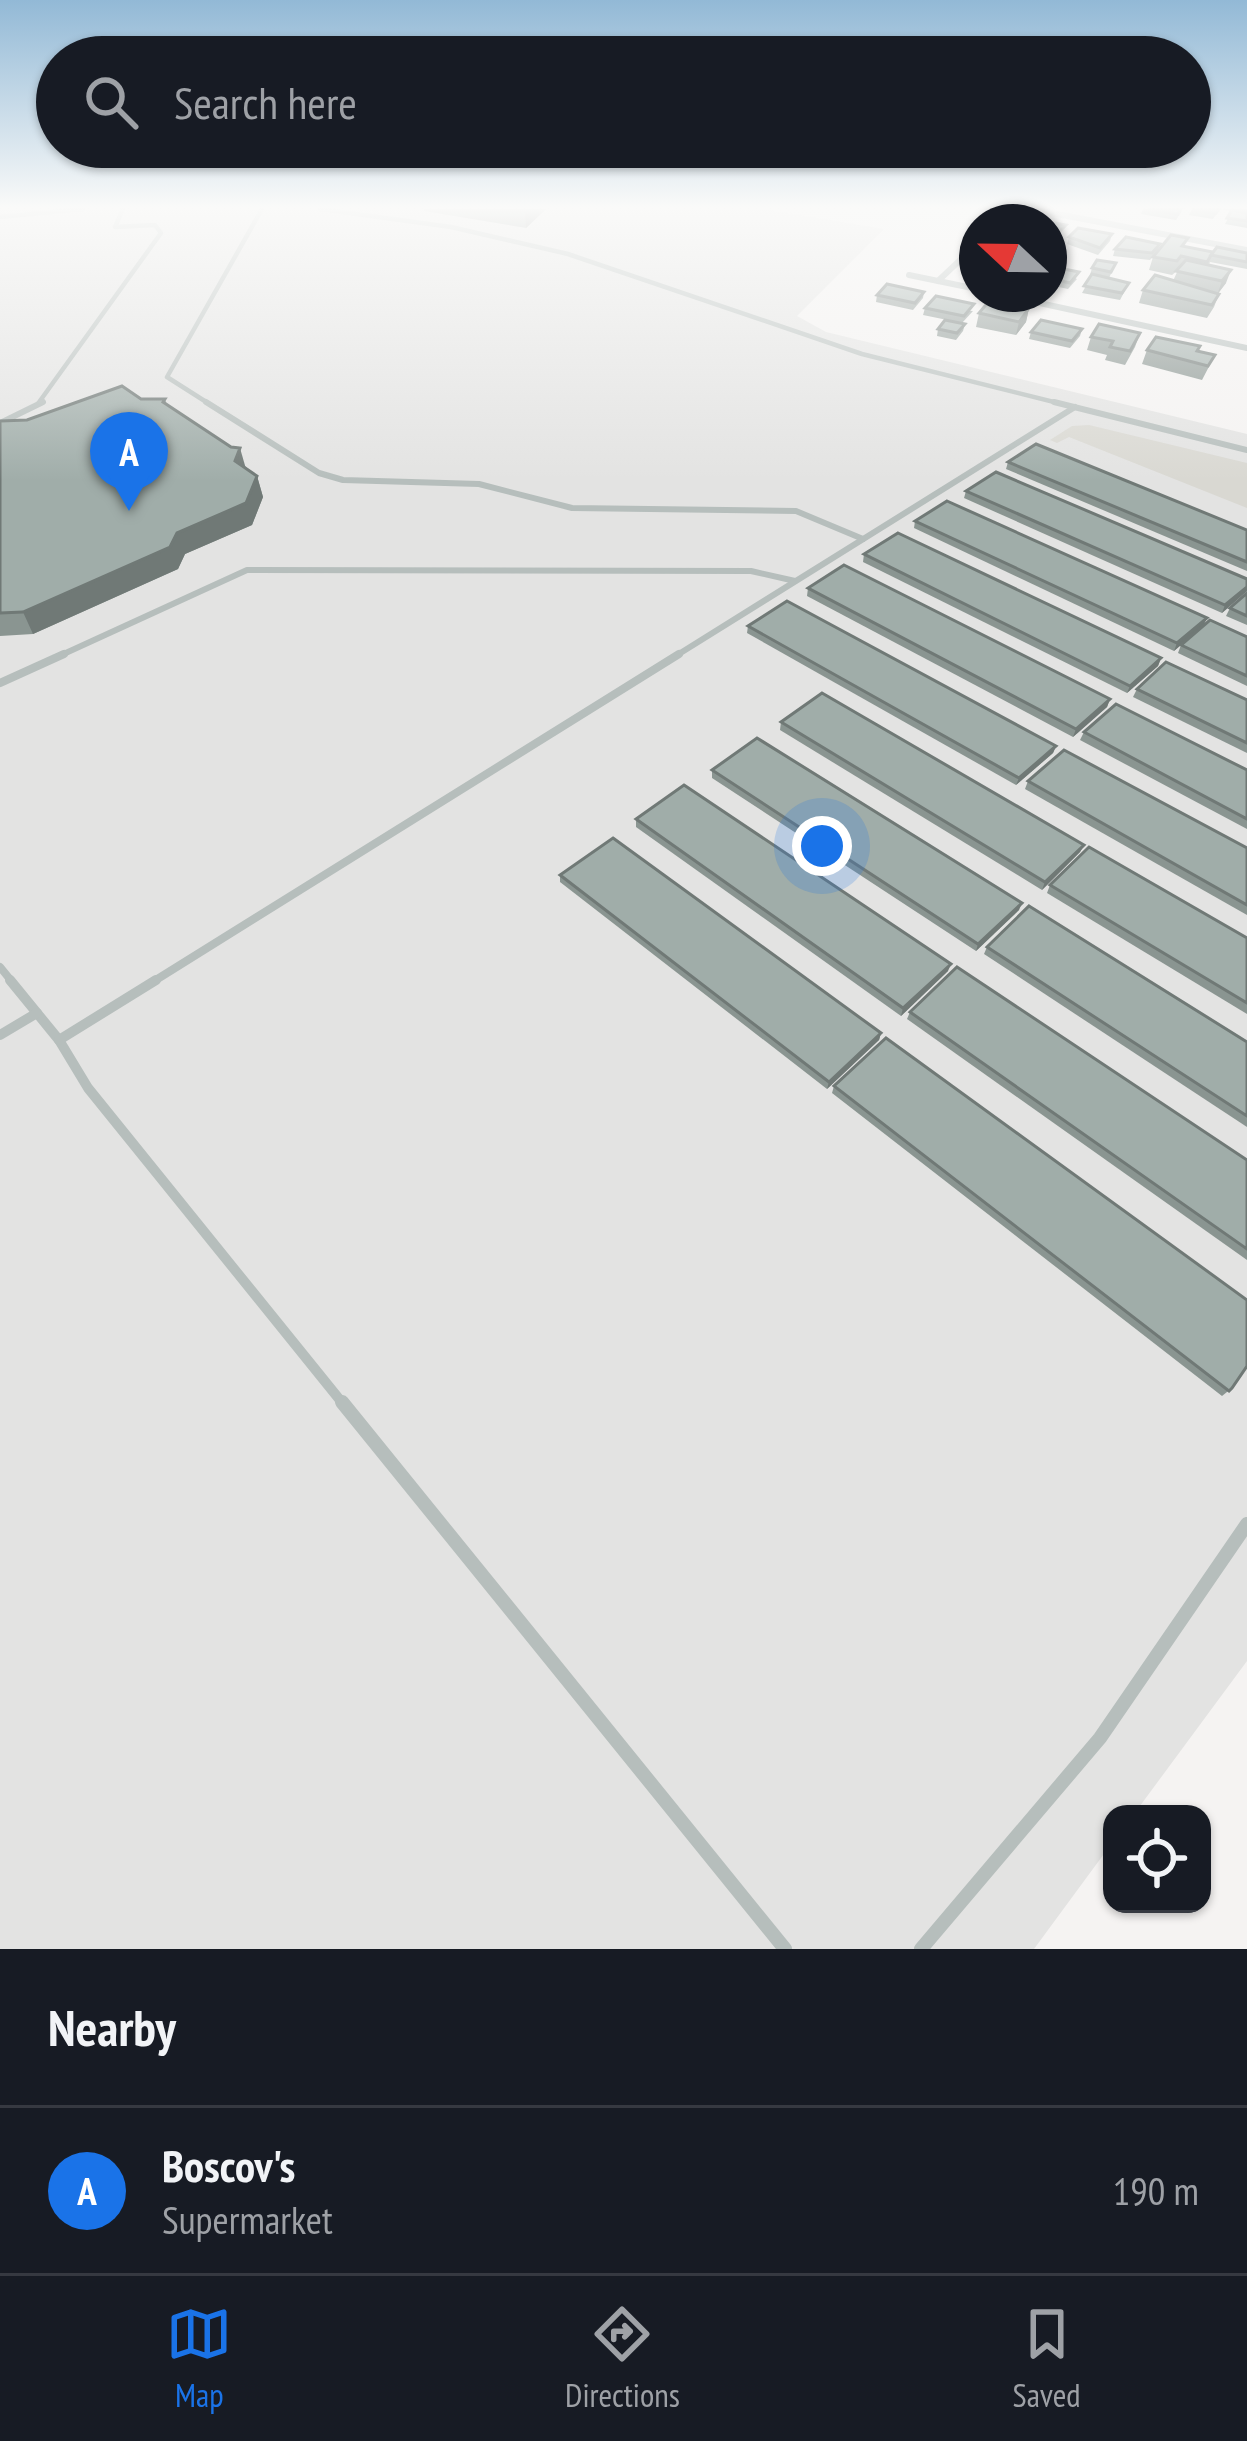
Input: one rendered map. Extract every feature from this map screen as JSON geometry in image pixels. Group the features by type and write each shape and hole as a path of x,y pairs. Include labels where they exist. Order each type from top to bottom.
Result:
{"street":[{"path":"1067,309 1246,347"}],"lane":[{"path":"0,423 43,402 114,300"},
{"path":"210,300 167,377 319,473 343,480 479,484 572,508 796,511 862,539"},
{"path":"712,300 862,354 1247,449"},
{"path":"59,1040 1075,407"},
{"path":"0,683 247,570 752,571 795,581"},
{"path":"0,967 59,1040 88,1088 785,1949"},
{"path":"0,1035 37,1013"},
{"path":"921,1949 1100,1738 1247,1524"}],"shaded area":[{"path":"0,300 813,300 797,316 826,332 1247,434 1247,1661 1141,1805 1103,1805 1103,1855 1034,1949 0,1949"},
{"path":"1089,425 1247,463 1247,508 1069,437 1057,443 1050,440 1072,426"}],"building":[{"path":"932,300 955,300 959,301 959,312 967,312 964,316 925,308"},
{"path":"980,312 1026,312 1019,322"},
{"path":"945,320 965,324 957,333 938,329"},
{"path":"1041,320 1082,329 1072,341 1031,332"},
{"path":"1099,324 1140,333 1130,351 1110,347 1113,341 1091,337"},
{"path":"1156,337 1200,346 1197,351 1215,355 1208,366 1147,350"},
{"path":"122,386 141,399 165,399 163,402 231,447 240,448 235,461 257,476 246,503 177,533 170,547 23,612 0,613 0,421 27,420"},
{"path":"1036,444 1247,530 1247,562 1008,462"},
{"path":"996,472 1247,579 1247,587 1225,605 966,491"},
{"path":"947,501 1207,618 1177,643 915,521"},
{"path":"898,533 1161,658 1130,686 864,554"},
{"path":"844,565 1110,699 1076,729 808,588"},
{"path":"1247,593 1247,616 1230,608"},
{"path":"787,601 1056,746 1019,778 748,626"},
{"path":"1210,620 1247,637 1247,676 1181,645"},
{"path":"1166,662 1247,700 1247,743 1137,689"},
{"path":"822,693 1084,845 1045,882 781,722"},
{"path":"1116,704 1247,770 1247,819 1084,732"},
{"path":"757,738 1022,903 978,944 712,770"},
{"path":"1064,750 1247,848 1247,905 1028,781"},
{"path":"684,785 951,964 903,1008 636,819"},
{"path":"613,838 881,1033 829,1082 560,875"},
{"path":"1089,847 1247,938 1247,1003 1050,885"},
{"path":"1029,906 1247,1042 1247,1116 987,947"},
{"path":"957,967 1247,1160 1247,1249 910,1012"},
{"path":"886,1038 1247,1300 1247,1366 1229,1391 834,1086"}],"place":[{"name":"Boscov's","path":"129,511"}]}
